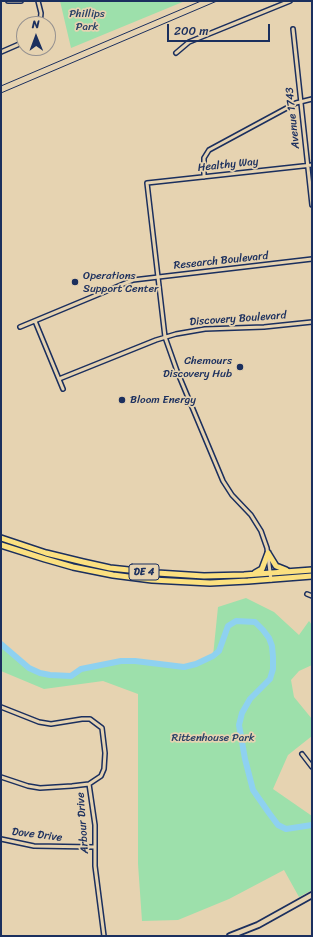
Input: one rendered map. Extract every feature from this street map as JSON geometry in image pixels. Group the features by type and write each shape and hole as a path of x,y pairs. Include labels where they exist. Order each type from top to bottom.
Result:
{"main road":[{"name":"DE 4","path":"1,538 66,558 110,568 183,575 244,575 312,570"},
{"name":"DE 4","path":"1,545 62,564 125,577 194,582 271,580 312,576"},
{"path":"268,552 276,566 295,572"},
{"path":"244,575 258,572 262,569 268,552"}],"street":[{"path":"8,1 21,1"},
{"path":"38,1 42,13 41,16"},
{"path":"176,53 189,42 290,1"},
{"name":"Avenue 1743","path":"293,29 312,205"},
{"path":"1,52 16,45"},
{"path":"204,177 204,158 209,150 301,101 312,99"},
{"name":"Healthy Way","path":"157,277 147,183 312,165"},
{"name":"Research Boulevard","path":"20,327 125,282 157,277 312,260"},
{"path":"157,277 165,337 177,371 223,481 232,495 247,509 258,524 268,552 271,580"},
{"path":"34,321 63,389"},
{"name":"Discovery Boulevard","path":"59,379 165,337 205,328 264,327 312,322"},
{"path":"306,594 312,596"},
{"name":"Arbour Drive","path":"1,707 39,722 51,724 90,719 102,728 104,738 104,769 101,776 89,784 95,826 95,866 104,936"},
{"path":"302,754 312,767"},
{"path":"1,777 28,786 40,788 89,784"},
{"name":"Dove Drive","path":"1,839 34,846 94,847"},
{"path":"230,936 258,925 312,897"}],"green space":[{"name":"Phillips Park","path":"60,1 185,1 71,48"},
{"name":"Rittenhouse Park","path":"246,598 274,612 299,635 309,621 312,625 312,665 299,671 291,680 294,697 312,719 312,736 288,755 273,789 312,816 312,890 299,897 284,870 229,899 178,920 142,921 138,864 138,694 103,681 44,689 1,671 1,644 29,668 40,673 50,675 71,675 81,669 121,661 190,666 213,656 218,607"}],"waterway":[{"path":"1,644 29,668 40,673 50,675 71,676 81,669 121,661 135,661 184,667 196,664 213,656 219,651 228,626 236,621 255,622 269,638 272,646 273,669 270,679 250,699 242,713 239,725 245,759 253,790 278,825 286,829 312,825"}],"railway":[{"path":"1,86 201,1"},
{"path":"1,93 217,1"}],"place":[{"name":"Operations Support Center","path":"75,282"},
{"name":"Chemours Discovery Hub","path":"240,367"},
{"name":"Bloom Energy","path":"122,400"}]}
